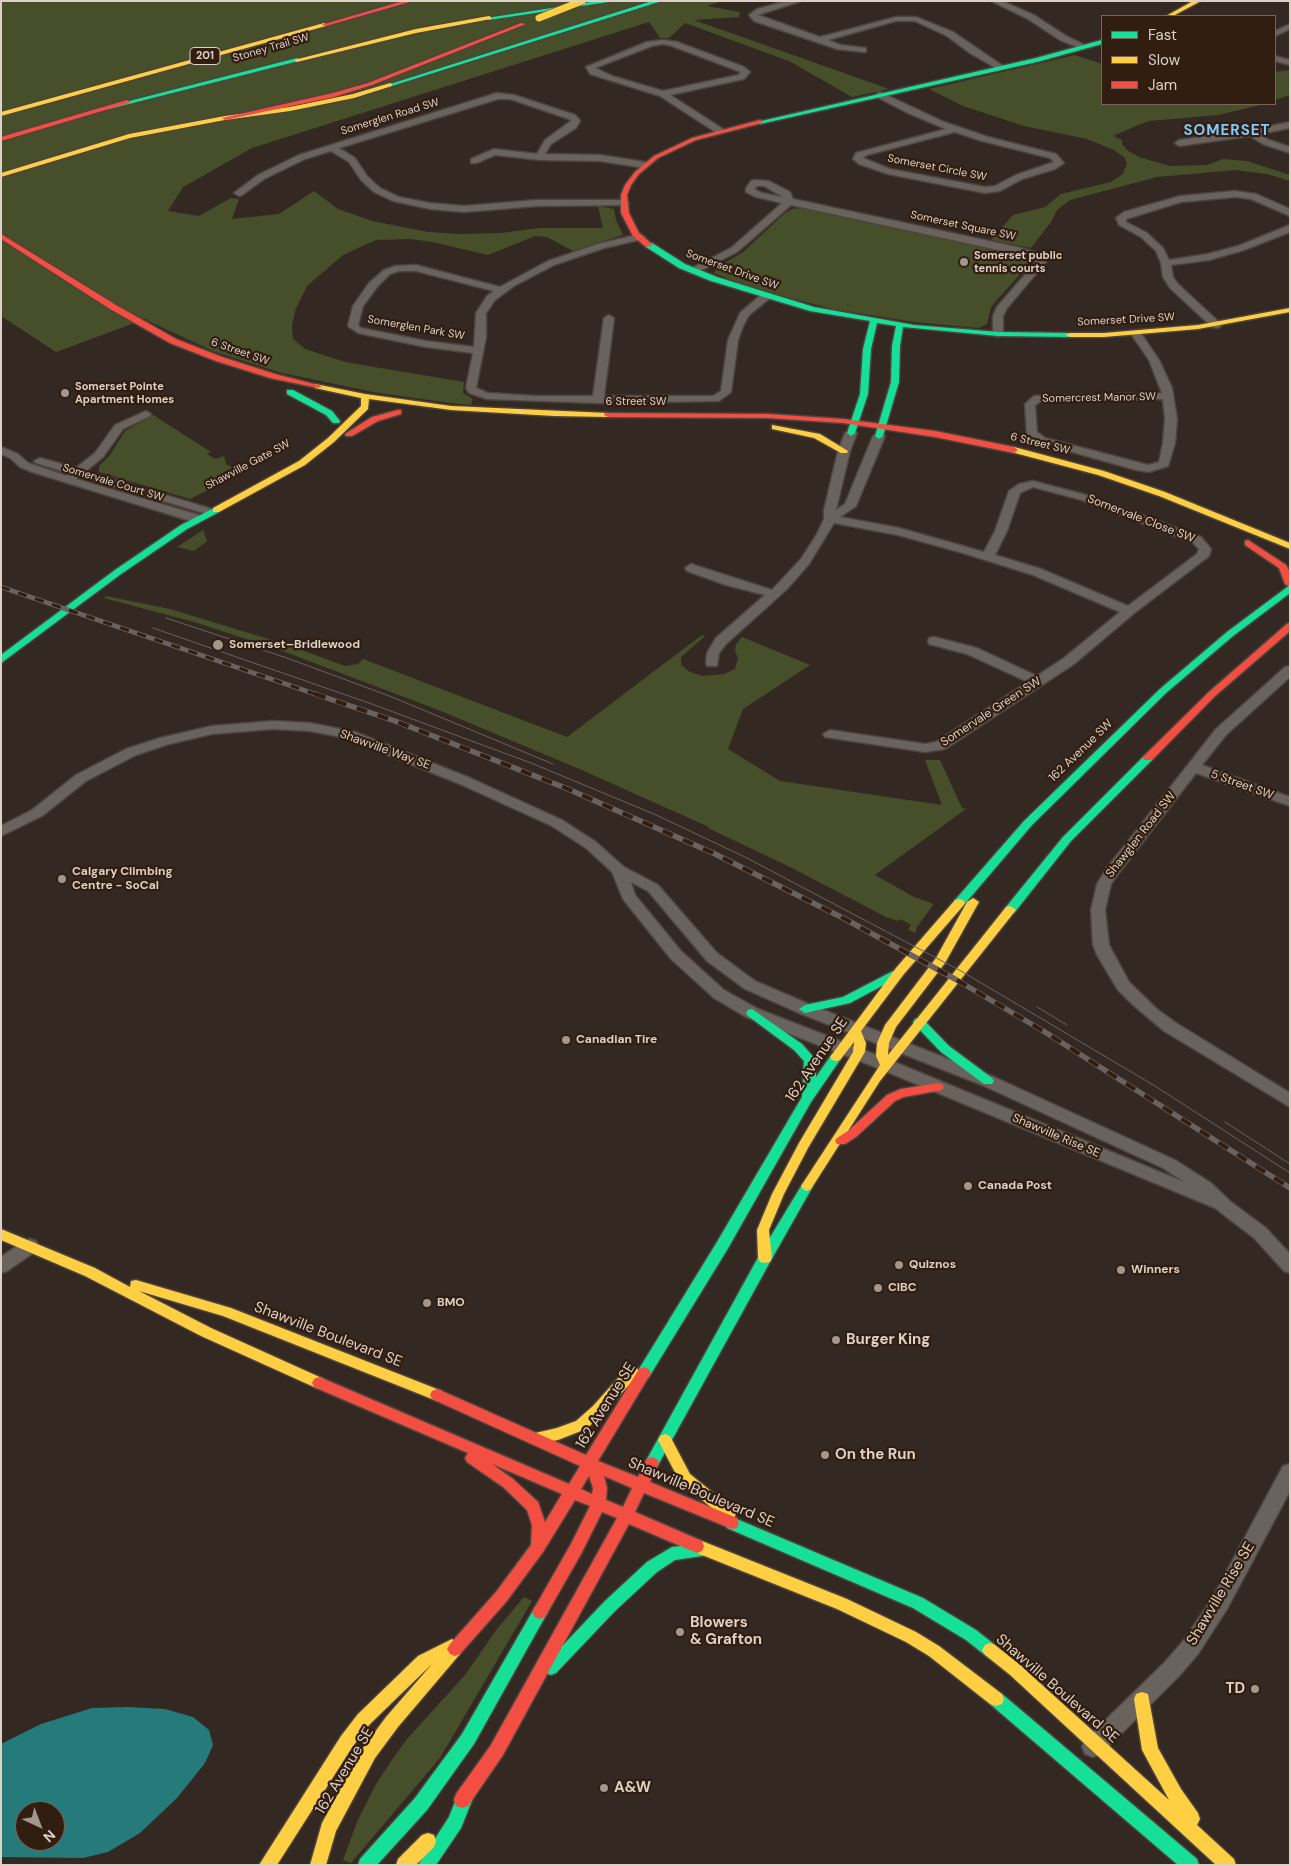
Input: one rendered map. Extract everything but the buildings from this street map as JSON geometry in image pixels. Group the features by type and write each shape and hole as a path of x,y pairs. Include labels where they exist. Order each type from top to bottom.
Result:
{"main road":[{"name":"Stoney Trail SW","path":"1,114 410,1"},
{"path":"1,175 129,136 334,95 370,84 582,1"},
{"path":"109,108 416,31 612,1"},
{"path":"224,118 290,109 354,96 658,1"},
{"path":"1171,15 1198,1"},
{"name":"Stoney Trail SW","path":"1,139 438,15"},
{"path":"624,203 628,185 645,165 675,146 720,131 1002,68 1101,42"},
{"name":"Somerset Drive SW","path":"624,203 628,220 640,237 664,256 694,271 766,296 814,309 874,321 998,334 1059,336 1136,334 1216,325 1290,310"},
{"name":"6 Street SW","path":"1,236 113,306 173,340 219,359 398,412 487,422 532,424 698,424 853,428"},
{"path":"853,428 864,394 867,349 874,321"},
{"path":"880,431 895,382 896,346 900,325"},
{"name":"6 Street SW","path":"211,369 229,374"},
{"name":"6 Street SW","path":"258,384 343,403 365,402 427,405 513,413 738,415 880,431 935,434 998,446 1102,473 1162,494 1290,546"},
{"path":"290,392 329,413 336,421"},
{"name":"Shawville Gate SW","path":"210,506 302,463 331,440 365,402"},
{"name":"Shawville Gate SW","path":"226,491 294,455 336,421 343,403"},
{"path":"302,463 375,419 398,412"},
{"path":"887,413 905,423 935,434"},
{"path":"775,427 829,440 844,451"},
{"name":"6 Street SW","path":"880,431 984,454 1100,485 1151,503"},
{"path":"1168,509 1200,522"},
{"path":"1,660 196,513"},
{"path":"170,522 182,515"},
{"path":"1290,560 1244,541 1283,567 1290,586"},
{"name":"162 Avenue SW","path":"914,957 995,860 1064,786 1163,691 1290,586"},
{"path":"404,1865 433,1835 467,1793 497,1750 617,1533 665,1440 764,1258 829,1150 886,1065 1067,839 1212,694 1288,628"},
{"path":"886,1065 882,1056 884,1041 891,1025 941,960 995,860"},
{"name":"162 Avenue SE","path":"318,1865 328,1829 369,1753 392,1722 501,1597 538,1547 674,1325 807,1099 842,1047 900,971 914,957"},
{"path":"806,1010 846,1000 900,971"},
{"path":"752,1013 798,1047 810,1060 807,1099"},
{"path":"919,1022 945,1049 988,1081"},
{"path":"764,1258 763,1230 778,1194 803,1146 858,1054 860,1043 855,1030"},
{"path":"829,1150 852,1134 891,1098 900,1093 938,1087"},
{"name":"Shawville Boulevard SE","path":"1,1234 90,1272 206,1332 438,1435 704,1550 842,1604 911,1637 934,1651 976,1682 1191,1865"},
{"name":"Shawville Boulevard SE","path":"90,1272 226,1312 385,1374 641,1485 898,1593 947,1620 991,1649 1228,1865"},
{"path":"536,1438 558,1434 580,1425 609,1398 674,1325"},
{"path":"438,1435 526,1497 533,1506 539,1524 538,1547"},
{"path":"665,1440 684,1478 692,1486 721,1506 741,1526"},
{"path":"366,1865 421,1804 468,1739 599,1503 598,1481 589,1462"},
{"path":"530,1690 610,1606 652,1567 672,1554 704,1550"},
{"path":"267,1865 347,1741 364,1719 423,1661 461,1641"},
{"path":"1142,1699 1150,1750 1175,1795 1215,1852"},
{"path":"426,1865 455,1822 467,1793"}],"street":[{"path":"797,1 760,11 754,15 757,19 840,47 863,50"},
{"path":"995,1 1031,17 1063,38 1085,47"},
{"path":"820,40 896,19 910,18 943,30 1002,68"},
{"path":"1276,33 1290,26"},
{"path":"663,94 741,78 746,72 674,44 663,42 650,44 593,64 590,67 593,72 609,78 663,94 720,131"},
{"path":"1276,58 1290,63"},
{"name":"Somerset Circle SW","path":"880,95 911,111 954,129 1053,156 1059,163 1019,177 997,189 984,190 888,171 858,159 859,155 864,153 954,129"},
{"name":"Somerglen Road SW","path":"331,148 492,97 502,96 511,97 572,117 576,121 573,126 548,142 541,153 542,157"},
{"path":"1179,142 1252,133 1290,125"},
{"path":"1252,133 1266,142 1290,150"},
{"path":"240,193 271,171 302,157 331,148"},
{"name":"Somerglen Road SW","path":"331,148 352,160 364,178 376,190 396,199 430,206 464,209 537,203 624,203"},
{"path":"474,161 494,152 542,157 600,158 645,165"},
{"path":"1216,325 1174,286 1168,277 1166,263 1160,250 1144,235 1122,223 1123,216 1180,199 1235,194 1253,196 1290,213"},
{"name":"Somerset Square SW","path":"694,271 734,250 790,201 1024,251 1039,256 1041,262 1002,307 998,316 998,334"},
{"path":"1166,263 1208,257 1241,248 1290,228"},
{"path":"640,237 601,246 565,258 526,275 491,298 481,313 479,351 471,388 481,396 535,399 710,400 722,396 726,392 733,340 738,326 745,313 766,296"},
{"name":"Somerglen Park SW","path":"479,351 426,344 362,332 355,328 353,323 364,296 387,272 393,269 416,268 501,290"},
{"path":"598,400 609,318"},
{"name":"Somercrest Manor SW","path":"1136,334 1154,360 1165,382 1168,396 1171,419 1166,461 1156,468 1136,467 1041,440 1033,436 1030,431 1030,404 1034,400 1043,397 1108,398 1168,396"},
{"path":"66,480 99,455 119,427 146,414"},
{"path":"712,663 713,653 721,641 774,594 805,561 823,534 830,519 830,510 844,451 853,428"},
{"path":"830,519 850,506 880,431"},
{"name":"Somervale Court SW","path":"1,450 14,456 24,465 66,480 182,515 196,513 210,506"},
{"name":"Somervale Court SW","path":"14,456 31,458 78,472 196,513"},
{"name":"Somervale Close SW","path":"988,556 1001,531 1015,491 1023,486 1033,484 1105,504 1189,537 1203,545 1205,549 1203,556 1130,611"},
{"path":"830,519 899,532 988,556 1037,572 1130,611"},
{"path":"692,568 736,584 774,594"},
{"name":"Somervale Green SW","path":"830,734 936,748 1069,661 1130,611"},
{"path":"934,641 972,651 1038,682"},
{"name":"Shawglen Road SW","path":"1290,670 1221,732 1104,884 1098,910 1101,945 1123,986 1152,1014 1290,1101"},
{"name":"Shawville Way SE","path":"1,832 37,814 90,773 147,746 212,730 248,726 287,726 324,730 367,741 516,802 556,823 591,846 619,870 653,888 712,957 736,976 758,989 806,1010 900,1047"},
{"name":"5 Street SW","path":"1194,767 1290,802"},
{"path":"619,870 628,896 676,955 719,994 752,1013 886,1065"},
{"name":"Shawville Rise SE","path":"900,1047 988,1081 1169,1164 1205,1188 1225,1207 1260,1233 1290,1266"},
{"name":"Shawville Rise SE","path":"886,1065 1225,1207"},
{"path":"1,1266 30,1246"},
{"name":"Shawville Rise SE","path":"1075,1768 1096,1743 1142,1699 1191,1646 1220,1603 1290,1472"}],"green space":[{"path":"1,1 723,1 707,6 740,12 739,17 694,20 889,89 852,97 789,61 685,23 669,38 660,38 649,22 252,148 183,187 168,211 199,216 231,198 239,199 232,219 279,214 314,191 338,209 372,221 428,232 459,234 501,233 539,228 603,228 598,206 614,209 616,220 623,235 573,251 547,237 535,236 488,255 410,239 376,240 343,255 307,286 295,311 292,326 293,339 305,349 345,362 464,382 463,393 473,399 471,405 450,403 373,392 282,373 215,352 146,320 148,318 56,352 1,316"},
{"path":"1075,55 1101,64 1101,105 1261,105 1218,115 1149,121 1113,136 1122,140 1122,144 1128,151 1139,157 1170,166 1207,165 1223,159 1247,161 1290,175 1290,181 1267,174 1235,170 1157,177 1070,200 1057,210 1051,222 1031,248 991,240 1013,215 1045,207 1061,194 1111,182 1123,174 1127,163 1124,157 1114,150 1087,139 1024,126 963,106 929,89"},
{"path":"1290,70 1290,95 1276,100 1276,72"},
{"path":"801,208 1028,256 1033,260 996,301 991,308 987,324 979,328 914,322 833,309 751,288 714,273 718,267 743,252 785,213 792,209"},
{"path":"153,415 211,452 207,454 215,459 224,456 226,464 242,473 190,499 99,472 99,466 110,455 125,431"},
{"path":"203,530 207,541 194,551 177,547"},
{"path":"106,596 170,609 288,645 345,666 358,664 363,659 567,737 702,635 705,636 681,657 681,665 690,672 703,676 724,674 735,669 738,658 735,651 736,644 742,637 810,665 743,709 728,749 780,781 942,805 925,760 940,760 962,808 966,809 875,875 914,897 934,904 916,928 916,933 908,930 911,925 901,919 898,921 886,917 709,827 584,771 441,711 280,650 194,622 104,598"},
{"path":"524,1597 532,1601 440,1758 351,1863 343,1860 357,1822 376,1784 392,1760 407,1739 465,1675 497,1629"}],"water":[{"path":"92,1708 165,1709 193,1717 209,1730 213,1745 205,1763 177,1798 140,1833 108,1852 83,1858 1,1857 1,1744 41,1724"}],"tram line":[{"path":"166,618 287,658 392,697 553,764"},
{"path":"153,628 369,703 531,763 654,814 745,857 961,971 1155,1086 1290,1173"},
{"path":"1037,1007 1067,1025"},
{"path":"1225,1122 1290,1164"}],"railway":[{"path":"1,587 318,695"},
{"path":"315,694 395,721 568,789 713,853 845,919 955,979 1045,1032 1290,1188"}],"traffic: fast":[{"path":"489,18 612,1"},
{"path":"390,85 659,1"},
{"path":"760,122 1037,60 1101,42"},
{"path":"109,107 297,60"},
{"path":"649,245 682,266 714,279 813,309 914,327 998,334 1070,335"},
{"path":"851,433 864,394 867,349 874,321"},
{"path":"879,436 895,382 896,346 900,325"},
{"path":"290,392 329,413 336,421"},
{"path":"1,660 118,572 184,527 216,510"},
{"path":"959,903 1028,823 1163,691 1230,634 1290,588"},
{"path":"1010,910 1067,839 1148,758"},
{"path":"805,1009 846,1000 893,975"},
{"path":"752,1013 798,1047 810,1060 811,1068 807,1096"},
{"path":"919,1022 945,1049 988,1081"},
{"path":"644,1373 722,1246 807,1099 836,1057"},
{"path":"652,1463 807,1186"},
{"path":"732,1523 918,1603 971,1635 990,1650"},
{"path":"551,1668 610,1606 652,1567 672,1554 704,1550"},
{"path":"366,1865 421,1804 468,1739 540,1612"},
{"path":"996,1699 1191,1865"},
{"path":"426,1865 455,1822 467,1793"}],"traffic: slow":[{"path":"539,18 582,1"},
{"path":"1171,15 1198,1"},
{"path":"297,60 416,31 489,18"},
{"path":"1,114 324,25"},
{"path":"1,175 129,136 225,118 290,109 354,96 390,85"},
{"path":"1070,335 1104,335 1198,327 1290,310"},
{"path":"318,386 365,396 451,408 608,415"},
{"path":"216,510 302,463 331,440 365,407 365,396"},
{"path":"775,427 817,436 844,451"},
{"path":"1014,450 1101,473 1162,494 1290,546"},
{"path":"886,1065 882,1056 883,1043 891,1025 941,960 973,902"},
{"path":"836,1057 900,971 959,903"},
{"path":"807,1186 876,1078 1010,910"},
{"path":"765,1258 763,1230 778,1194 803,1146 859,1052 860,1043 855,1030"},
{"path":"1,1234 90,1272 206,1332 319,1383"},
{"path":"136,1285 226,1312 437,1395"},
{"path":"536,1438 558,1434 581,1425 598,1410 632,1372"},
{"path":"665,1440 685,1478 729,1514"},
{"path":"697,1546 842,1604 911,1637 934,1651 996,1699"},
{"path":"267,1865 347,1741 364,1719 423,1661 452,1646"},
{"path":"318,1865 328,1829 369,1753 392,1722 455,1649"},
{"path":"990,1650 1014,1669 1228,1865"},
{"path":"1142,1699 1150,1750 1175,1795 1192,1819"},
{"path":"404,1865 428,1841"}],"traffic: jam":[{"path":"324,25 410,1"},
{"path":"225,118 334,95 370,84 523,24"},
{"path":"1,139 127,102"},
{"path":"649,245 636,234 625,213 624,195 628,185 637,173 656,157 694,139 760,122"},
{"path":"1,236 113,307 173,341 219,359 273,376 318,386"},
{"path":"349,434 375,419 398,412"},
{"path":"608,415 768,416 843,421 935,434 1014,450"},
{"path":"1248,543 1283,567 1290,584"},
{"path":"1148,758 1212,694 1290,626"},
{"path":"841,1141 852,1134 891,1098 901,1093 938,1087"},
{"path":"455,1649 501,1597 538,1547 644,1373"},
{"path":"319,1383 697,1546"},
{"path":"437,1395 572,1456 732,1523"},
{"path":"472,1458 508,1483 533,1506 539,1525 538,1546"},
{"path":"540,1612 576,1549 599,1503 600,1488 596,1474 589,1463"},
{"path":"462,1800 497,1750 617,1533 652,1463"}],"place":[{"name":"Somerset public tennis courts","path":"964,262"},
{"name":"Somerset Pointe Apartment Homes","path":"65,393"},
{"name":"Somerset–Bridlewood","path":"218,645"},
{"name":"Calgary Climbing Centre - SoCal","path":"62,879"},
{"name":"Canadian Tire","path":"566,1040"},
{"name":"Canada Post","path":"968,1186"},
{"name":"Quiznos","path":"899,1265"},
{"name":"Winners","path":"1121,1270"},
{"name":"CIBC","path":"878,1288"},
{"name":"BMO","path":"427,1303"},
{"name":"Burger King","path":"836,1340"},
{"name":"On the Run","path":"825,1455"},
{"name":"Blowers & Grafton","path":"680,1632"},
{"name":"TD","path":"1255,1689"},
{"name":"A&W","path":"604,1788"}],"district":[{"name":"SOMERSET","path":"1227,131"}]}
